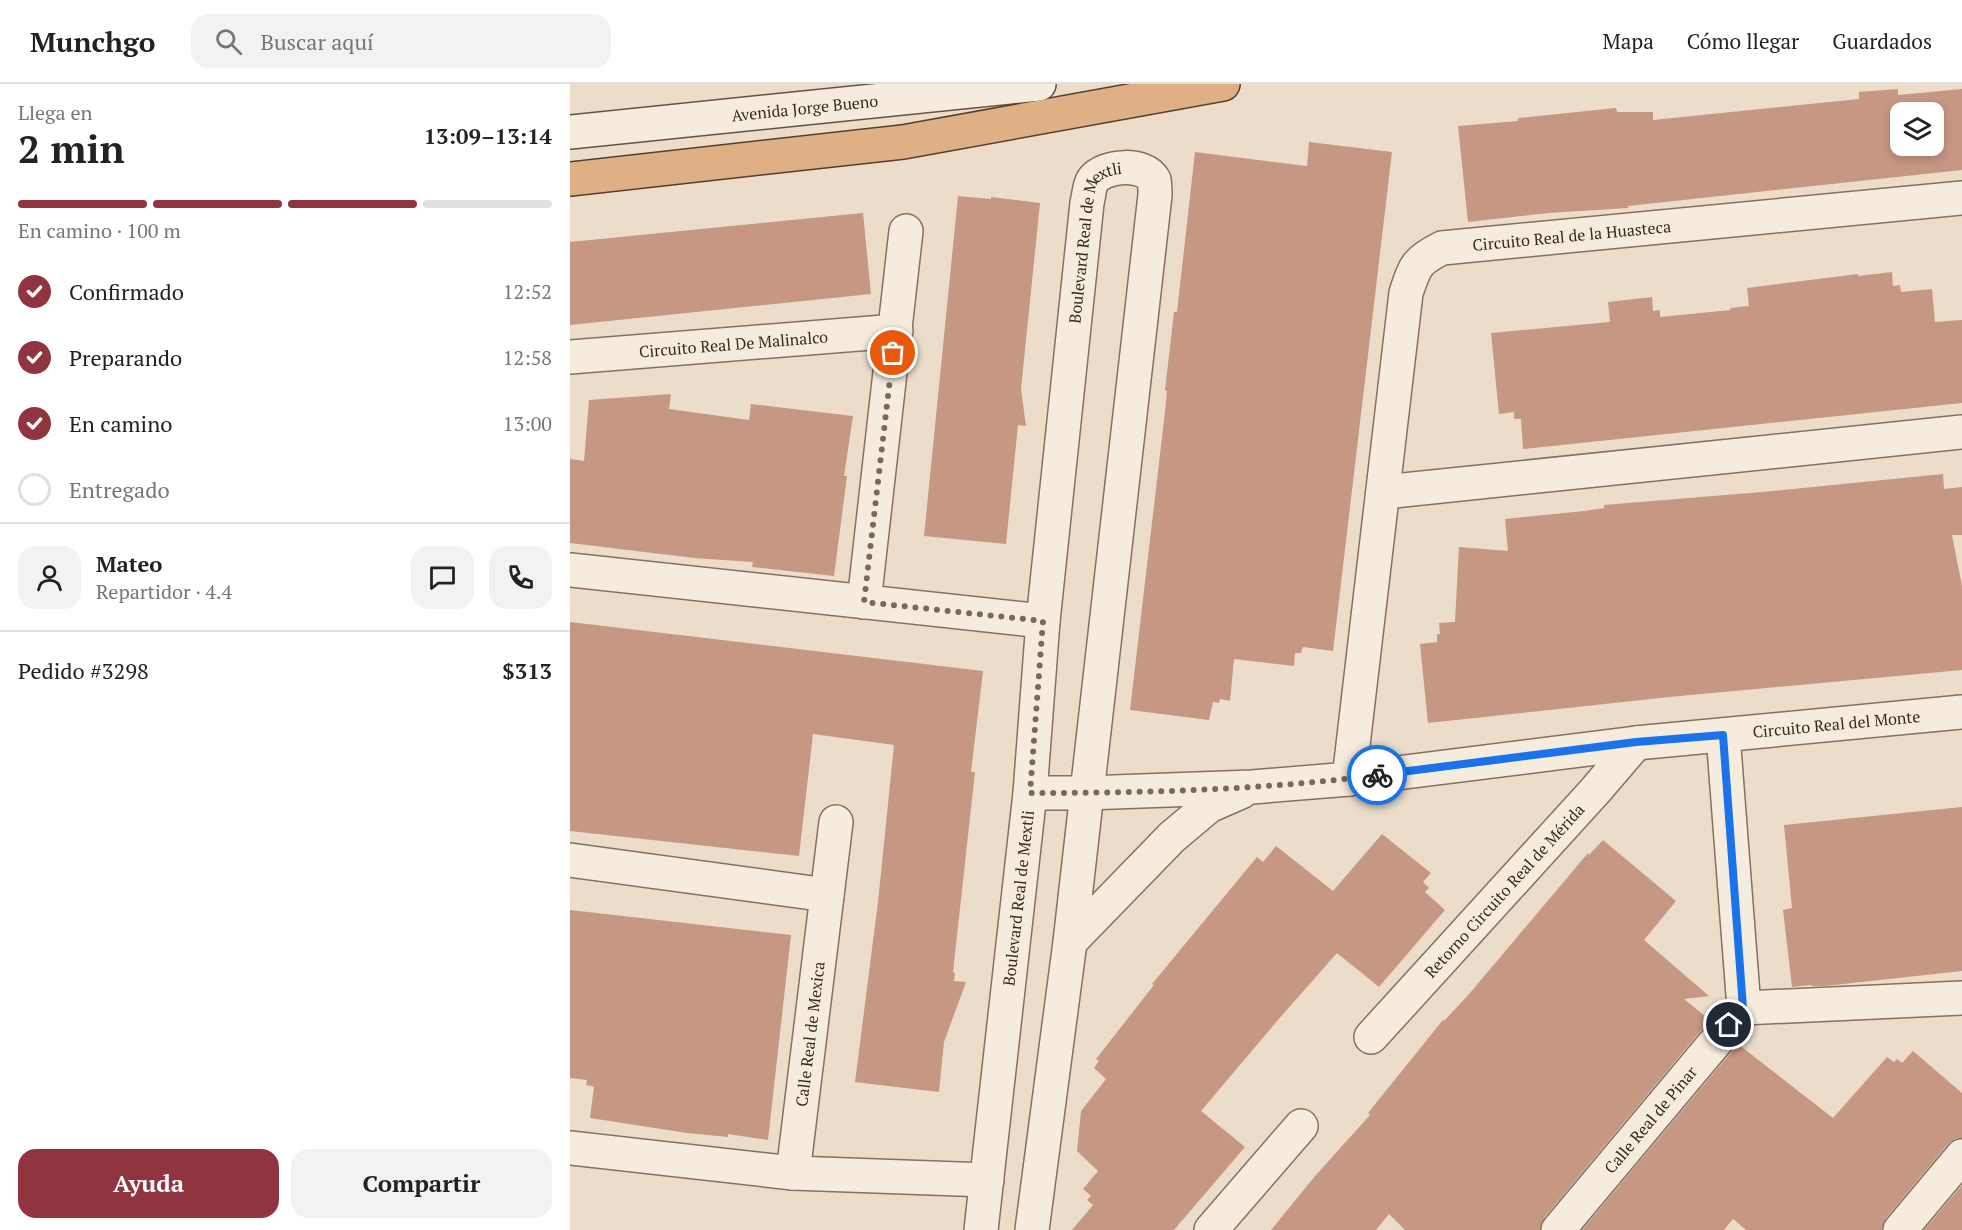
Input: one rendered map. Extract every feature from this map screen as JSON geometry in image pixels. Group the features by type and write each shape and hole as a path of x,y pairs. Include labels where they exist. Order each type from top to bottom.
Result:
{"highway":[{"path":"570,179 903,142 1223,84"}],"street":[{"name":"Avenida Jorge Bueno","path":"570,132 1039,84"},
{"name":"Boulevard Real de Mextli","path":"981,1230 1030,793 1043,621 1090,192 1092,182 1102,171 1119,167 1131,168 1146,172 1154,180 1155,195 1070,942 1032,1230"},
{"name":"Circuito Real de la Huasteca","path":"1349,779 1406,293 1413,273 1423,257 1442,248 1962,198"},
{"path":"864,602 906,231"},
{"name":"Circuito Real De Malinalco","path":"570,357 896,331"},
{"path":"1384,492 1962,432"},
{"path":"570,570 1043,621"},
{"name":"Circuito Real del Monte","path":"1030,793 1252,787 1349,779 1636,742 1962,712"},
{"path":"1723,735 1743,1008 1962,998"},
{"name":"Retorno Circuito Real de Mérida","path":"1371,1037 1595,791 1636,742"},
{"path":"1070,942 1172,837 1209,806 1252,787"},
{"name":"Calle Real de Mexica","path":"793,1173 836,822"},
{"path":"570,860 827,896"},
{"name":"Calle Real de Pinar","path":"1558,1230 1743,1008"},
{"path":"1211,1230 1301,1126"},
{"path":"570,1148 793,1173 987,1180"},
{"path":"1900,1230 1962,1156"}],"building":[{"path":"1898,89 1898,95 1962,89 1962,170 1628,206 1628,208 1548,213 1468,222 1458,126 1518,121 1518,118 1616,108 1617,112 1653,112 1653,120 1859,99 1859,92"},
{"path":"1309,142 1392,152 1333,651 1303,647 1301,653 1295,653 1294,666 1234,659 1230,701 1220,699 1219,703 1213,702 1209,720 1130,710 1165,412 1167,391 1165,390 1174,312 1177,312 1195,152 1307,166"},
{"path":"958,196 991,199 991,197 1040,203 1021,389 1026,426 1018,425 1006,544 924,536"},
{"path":"863,213 871,294 570,325 570,242"},
{"path":"1892,272 1893,286 1900,285 1901,292 1932,289 1935,322 1962,320 1962,403 1523,449 1521,419 1514,419 1514,412 1499,414 1491,333 1610,322 1608,302 1652,297 1653,311 1660,310 1660,317 1730,310 1730,308 1749,306 1747,288"},
{"path":"671,394 669,409 749,420 751,404 853,416 844,476 847,476 834,576 752,567 753,562 694,558 570,543 570,459 584,461 589,400"},
{"path":"1943,474 1944,489 1962,487 1962,535 1952,535 1962,586 1962,670 1669,697 1428,723 1420,644 1437,642 1437,634 1440,634 1439,623 1455,622 1459,547 1508,551 1505,519 1584,511 1604,508 1604,505"},
{"path":"570,622 983,671 971,772 975,772 953,972 955,973 954,981 966,982 944,1042 939,1092 855,1082 878,902 894,745 813,734 799,856 570,831"},
{"path":"1962,807 1962,971 1825,986 1792,987 1783,910 1792,908 1784,825"},
{"path":"1382,834 1431,873 1423,882 1429,888 1425,892 1445,910 1379,987 1337,953 1277,1021 1201,1111 1245,1147 1174,1230 1072,1230 1093,1205 1087,1200 1091,1196 1083,1189 1098,1171 1077,1151 1081,1111 1106,1079 1094,1068 1099,1061 1096,1059 1154,985 1152,984 1257,857 1263,862 1276,846 1333,891"},
{"path":"1603,840 1676,901 1644,940 1709,996 1684,999 1705,1016 1703,1018 1708,1022 1544,1218 1540,1230 1405,1230 1389,1214 1376,1230 1271,1230 1370,1115 1368,1113 1443,1020 1470,993 1588,853 1589,855"},
{"path":"570,910 791,935 768,1140 728,1134 728,1137 687,1133 590,1118 594,1087 586,1085 587,1080 570,1078"},
{"path":"1738,1044 1833,1118 1887,1057 1894,1062 1897,1059 1902,1063 1913,1051 1962,1093 1962,1138 1955,1139 1948,1144 1886,1218 1882,1230 1746,1230 1733,1219 1724,1230 1582,1230"},
{"path":"1962,1185 1962,1230 1924,1230"}],"way so far":[{"path":"893,353 864,602 1043,621 1030,793 1252,787 1377,775"}],"route":[{"path":"1377,775 1636,742 1723,735 1743,1008 1729,1025"}]}
